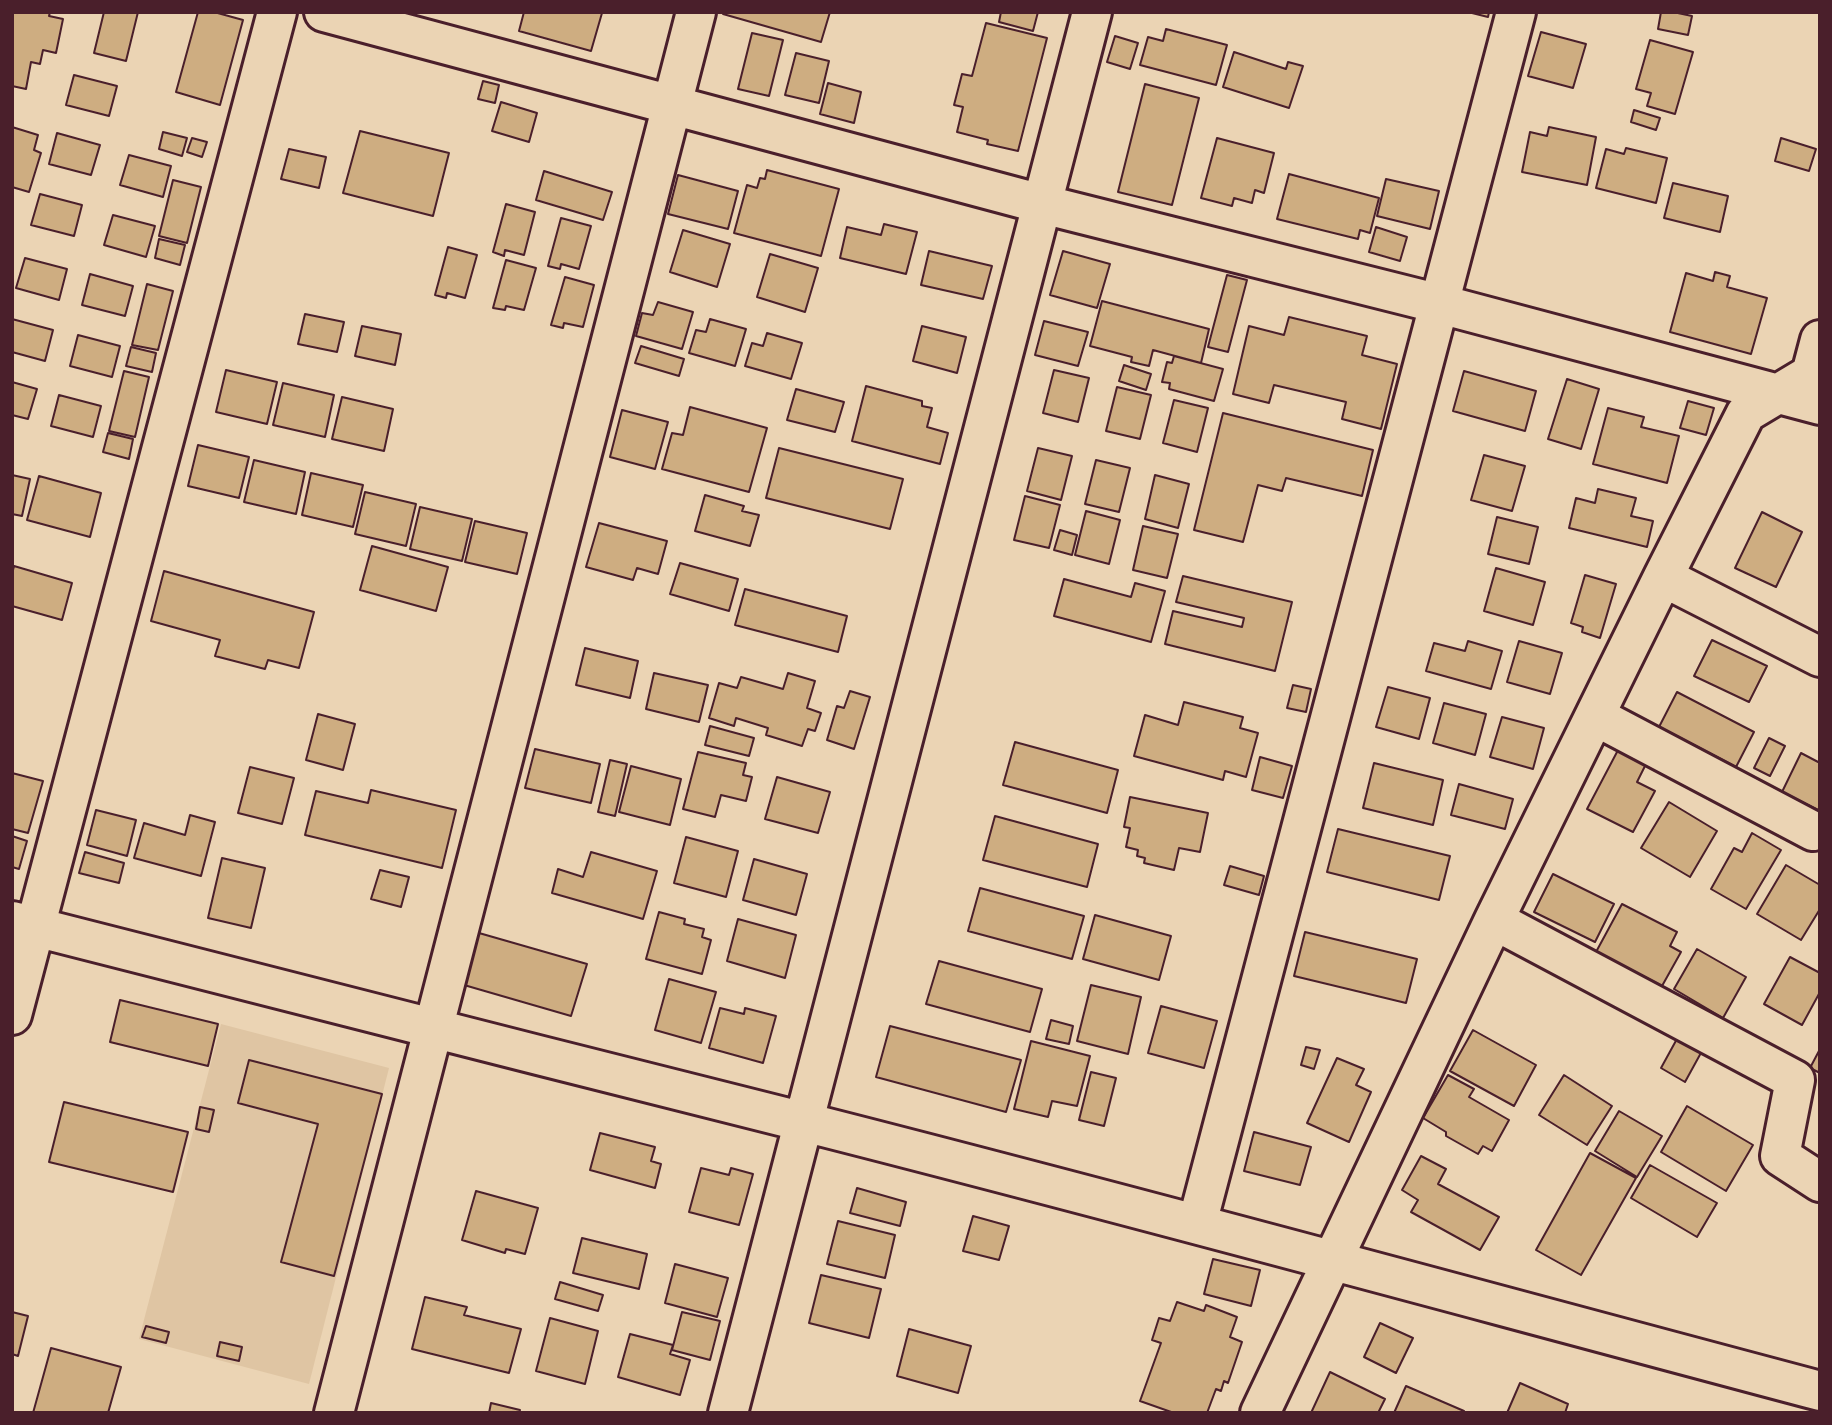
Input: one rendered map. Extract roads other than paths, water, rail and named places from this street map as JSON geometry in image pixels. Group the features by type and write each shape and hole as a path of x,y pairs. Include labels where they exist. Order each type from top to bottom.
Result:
{"street":[{"path":"12,1015 24,924 277,12"},
{"path":"324,12 1042,204 1440,304 1820,405"},
{"path":"334,1413 696,12"},
{"path":"728,1413 1092,12"},
{"path":"1197,1224 1516,12"},
{"path":"1261,1413 1494,920 1746,413 1811,374 1820,340"},
{"path":"1663,577 1820,657"},
{"path":"1595,716 1813,831"},
{"path":"1494,920 1795,1080 1780,1156 1820,1182"},
{"path":"24,924 1197,1224 1820,1391"},
{"path":"1798,1413 1820,1391"}]}
